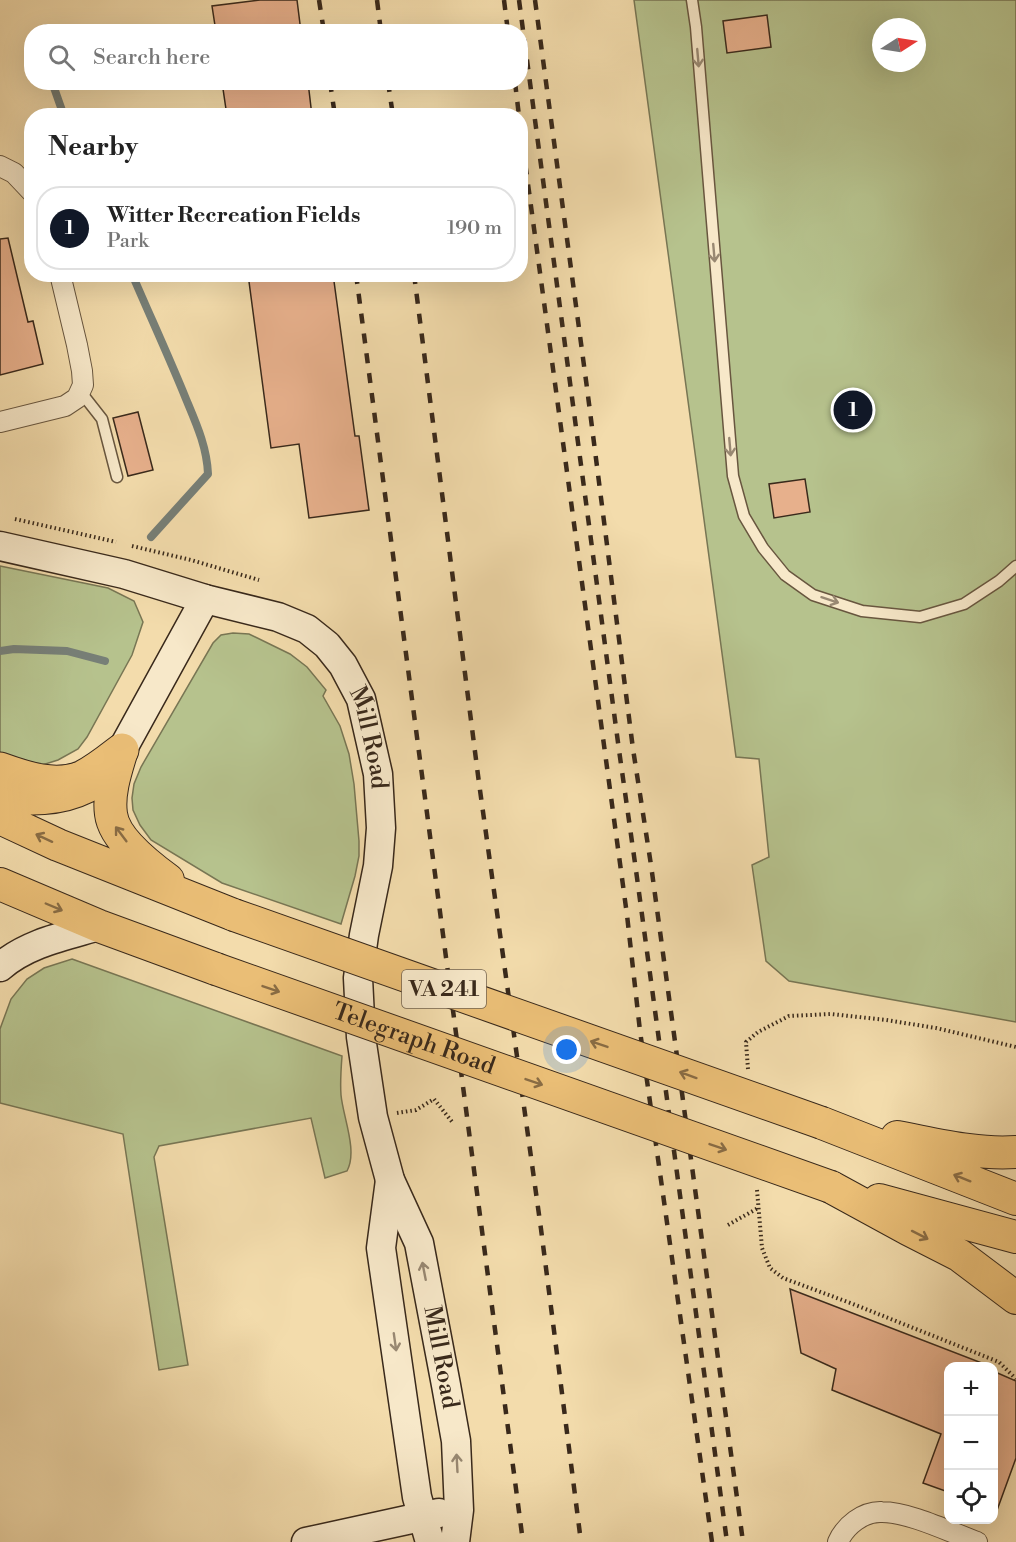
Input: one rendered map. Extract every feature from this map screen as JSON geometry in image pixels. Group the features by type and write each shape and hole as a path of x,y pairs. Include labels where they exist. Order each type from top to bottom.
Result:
{"highway":[{"path":"0,769 44,782 66,781 81,778 99,768 122,750"}],"main road":[{"path":"0,795 11,798 48,798 74,792 92,783 106,771 122,750"},
{"path":"122,750 111,794 111,815 116,830 143,861 196,900"},
{"name":"VA 241","path":"0,818 58,845 234,915 822,1123"},
{"name":"Telegraph Road","path":"0,884 99,926 216,969 831,1187"},
{"path":"822,1123 956,1148 1016,1152"},
{"path":"822,1123 1016,1199"},
{"path":"831,1187 1016,1237"},
{"path":"831,1187 959,1255 1016,1298"}],"street":[{"path":"0,166 14,173 24,184"},
{"path":"0,422 66,406 77,398 83,385 82,371 62,282"},
{"name":"Mill Road","path":"0,546 124,574 278,617 307,629 327,645 343,665 361,699 378,774 381,828 378,866 358,978 360,1025 373,1117 390,1180 419,1243 456,1441 459,1510 455,1542"},
{"path":"122,750 205,598"},
{"path":"0,966 34,945 99,926"},
{"name":"Mill Road","path":"390,1180 381,1248 417,1497 426,1529"},
{"path":"306,1542 426,1529 459,1510"},
{"path":"838,1542 843,1531 860,1518 880,1511 903,1515 977,1542"}],"lane":[{"path":"692,0 733,476 744,516 763,548 785,574 813,595 862,611 920,617 964,604 999,581 1016,566"},
{"path":"80,391 102,419 117,477"}],"path":[{"path":"748,1077 746,1042 758,1032 789,1016 831,1014 886,1020 936,1028 1016,1047"},
{"path":"416,1110 434,1099 453,1124"},
{"path":"756,1184 762,1248 770,1268 783,1278 999,1362 1016,1379"},
{"path":"728,1225 758,1208"}],"green space":[{"path":"634,0 1016,0 1016,1022 789,981 766,961 752,865 769,857 759,759 736,757"},
{"path":"0,566 108,588 134,601 143,622 132,655 87,737 78,749 58,760 39,766 0,753"},
{"path":"249,634 290,654 307,667 326,690 323,696 340,726 349,754 354,784 359,841 355,876 341,924 222,883 151,840 133,810 134,784 141,767 213,643 221,635"},
{"path":"72,959 342,1056 341,1095 351,1154 347,1171 325,1178 311,1118 159,1146 154,1157 188,1365 159,1370 123,1134 0,1103 0,1029 11,999 27,979 44,968"}],"building":[{"path":"260,0 297,0 300,24 215,24 212,6"},
{"path":"767,15 771,47 727,53 723,21"},
{"path":"223,90 309,90 311,108 226,108"},
{"path":"8,238 28,322 33,321 43,364 0,375 0,239"},
{"path":"249,282 334,282 355,436 359,436 369,510 309,518 299,444 271,448"},
{"path":"138,412 153,470 128,476 113,418"},
{"path":"805,479 810,512 774,518 769,484"},
{"path":"790,1289 979,1362 944,1362 944,1491 923,1483 941,1434 832,1390 836,1369 801,1353"},
{"path":"998,1373 1016,1381 1016,1458 998,1508"}],"waterway":[{"path":"55,90 61,108"},
{"path":"135,282 197,426 206,454 208,474 151,537"},
{"path":"0,651 14,649 67,651 105,661"}],"railway":[{"path":"319,0 323,24"},
{"path":"377,0 380,24"},
{"path":"504,0 507,24"},
{"path":"519,0 522,24"},
{"path":"535,0 633,749 651,865 743,1542"},
{"path":"528,68 727,1542"},
{"path":"331,90 334,108"},
{"path":"389,90 392,108"},
{"path":"516,90 518,108"},
{"path":"528,184 627,915 640,1031 712,1542"},
{"path":"357,282 523,1542"},
{"path":"415,282 479,783 541,1229 581,1542"}],"place":[{"name":"Witter Recreation Fields","path":"853,410"}]}
